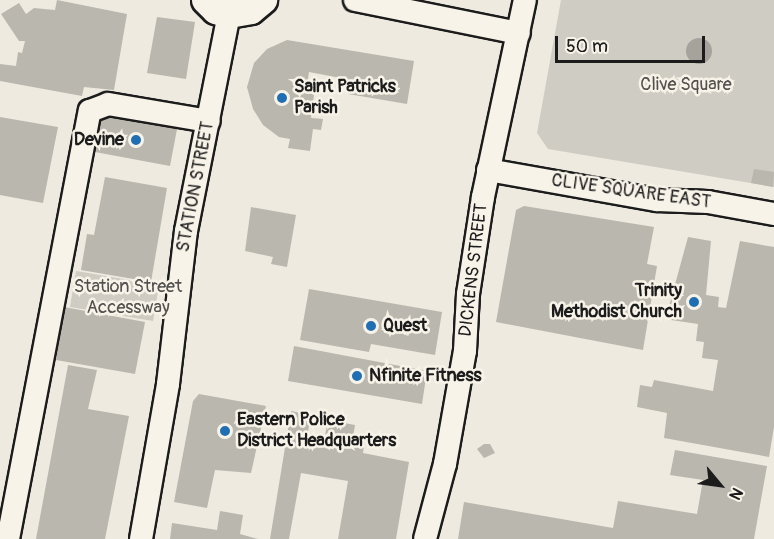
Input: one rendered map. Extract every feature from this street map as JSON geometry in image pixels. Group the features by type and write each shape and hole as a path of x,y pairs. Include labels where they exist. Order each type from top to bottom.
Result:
{"main road":[{"path":"217,7 251,10 263,0"}],"street":[{"path":"355,0 519,33"},
{"name":"DICKENS STREET","path":"425,539 445,464 488,170 525,0"},
{"name":"STATION STREET","path":"141,539 168,384 186,231 209,121 217,7"},
{"path":"8,539 84,126 90,111 108,104 209,121"},
{"name":"CLIVE SQUARE EAST","path":"488,170 657,200 708,202 774,214"}],"green space":[{"name":"Clive Square","path":"561,0 774,0 774,187 548,149 537,133"},
{"name":"Station Street Accessway","path":"76,271 159,285 153,321 70,307"}],"shaded area":[{"path":"699,38 708,42 712,51 708,60 699,64 690,60 686,51 690,42"}],"building":[{"path":"57,0 127,14 114,90 84,87 82,96 0,81 0,64 16,66 18,52 22,53 25,41 19,41 1,14 19,3 26,14 34,8 55,10"},
{"path":"157,17 195,22 186,79 147,73"},
{"path":"287,40 414,61 407,104 348,94 351,80 309,72 307,86 315,87 311,118 323,119 321,130 313,129 310,151 288,148 290,139 279,137 263,125 253,109 247,87 254,63 267,49"},
{"name":"Devine","path":"102,115 177,129 170,166 95,152"},
{"path":"0,117 58,127 43,203 0,195"},
{"path":"754,169 774,172 773,187 751,183"},
{"path":"105,177 167,188 151,282 81,270 87,234 94,235"},
{"path":"524,206 654,227 647,264 657,266 643,350 496,322 516,210"},
{"path":"251,207 296,215 287,267 271,264 273,257 245,251"},
{"path":"688,237 711,241 706,295 719,297 718,307 726,308 740,241 774,247 774,427 769,457 664,438 667,413 637,407 640,385 652,387 654,380 713,391 718,360 702,358 704,342 696,341 698,324 671,320 673,311 668,310"},
{"name":"Quest","path":"309,289 442,312 435,355 371,344 369,352 300,340"},
{"path":"64,307 145,322 135,374 56,360"},
{"name":"Nfinite Fitness","path":"294,346 427,371 422,404 288,381"},
{"path":"68,365 97,370 88,409 129,416 105,539 36,539"},
{"name":"Eastern Police District Headquarters","path":"199,394 266,406 251,473 215,470 207,508 174,502 193,401"},
{"path":"291,411 311,415 306,443 323,446 328,420 355,425 353,437 365,439 363,453 409,462 396,539 338,539 348,481 301,473 289,539 270,539"},
{"path":"484,444 490,444 495,453 484,458 477,449"},
{"path":"675,450 767,466 754,539 458,539 464,502 613,528 618,501 697,514 703,480 670,475"},
{"path":"220,511 243,515 240,534 258,539 170,539 172,523 217,530"}],"place":[{"name":"Saint Patricks Parish","path":"282,98"},
{"name":"Devine","path":"136,140"},
{"name":"Trinity Methodist Church","path":"694,302"},
{"name":"Quest","path":"371,326"},
{"name":"Nfinite Fitness","path":"357,376"},
{"name":"Eastern Police District Headquarters","path":"225,431"}]}
